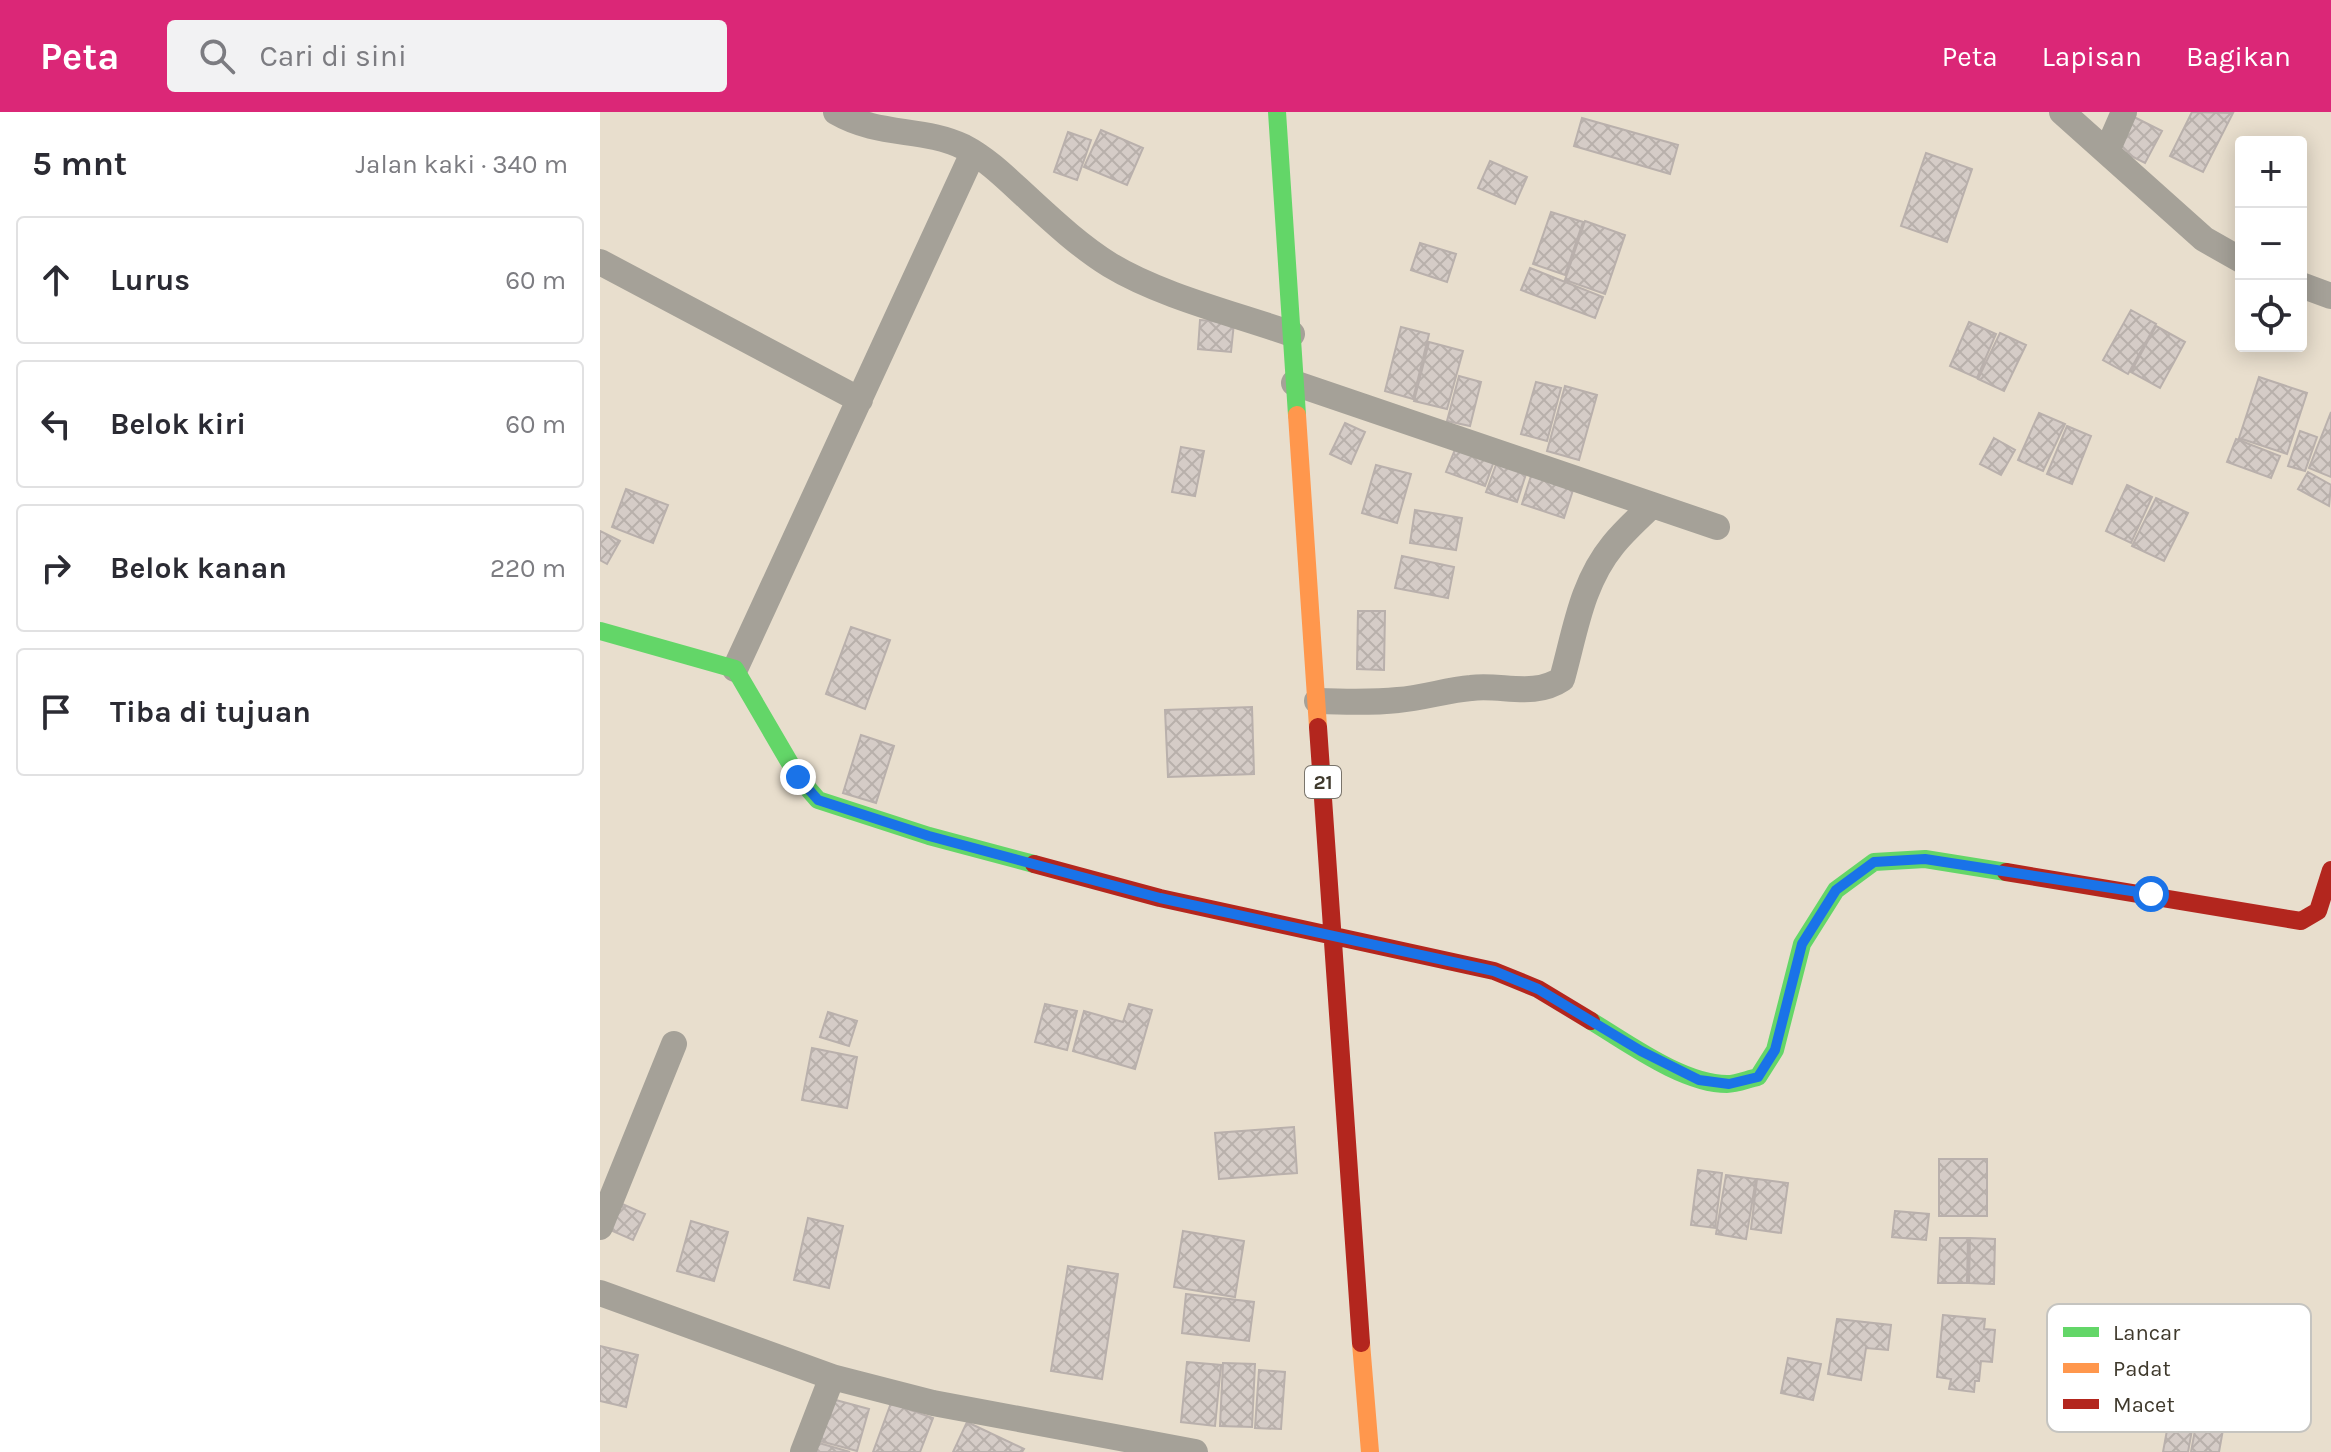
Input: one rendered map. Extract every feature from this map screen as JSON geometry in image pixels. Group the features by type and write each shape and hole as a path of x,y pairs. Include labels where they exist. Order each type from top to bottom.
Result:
{"main road":[{"name":"21","path":"1277,112 1370,1452"},
{"path":"600,631 735,669 798,777 818,800 929,836 1160,898 1494,971 1538,989 1641,1051 1699,1080 1729,1084 1758,1077 1775,1050 1802,944 1836,890 1874,862 1925,859 2301,921 2318,911 2331,870"}],"street":[{"path":"836,112 876,129 948,140 1001,173 1073,238 1110,265 1139,280 1292,334"},
{"path":"2062,112 2204,239 2235,257"},
{"path":"2107,151 2124,112"},
{"path":"735,669 973,153"},
{"path":"600,262 860,400"},
{"path":"2307,287 2331,296"},
{"path":"1294,383 1717,527"},
{"path":"1317,701 1399,700 1486,686 1526,690 1547,688 1556,683 1562,679 1573,629 1585,594 1611,547 1652,505"},
{"path":"600,1227 674,1044"},
{"path":"600,1293 832,1377 933,1403 1195,1452"},
{"path":"803,1452 832,1377"}],"building":[{"path":"2192,112 2233,113 2203,172 2170,156"},
{"path":"2132,116 2162,131 2145,163 2115,148"},
{"path":"1582,118 1678,145 1670,174 1574,146"},
{"path":"1101,130 1143,148 1127,185 1084,167"},
{"path":"1068,132 1091,140 1077,180 1054,172"},
{"path":"1926,153 1972,169 1947,242 1901,226"},
{"path":"1490,161 1527,177 1515,204 1478,188"},
{"path":"1551,212 1583,222 1565,275 1533,264"},
{"path":"1585,221 1625,235 1605,294 1565,280"},
{"path":"1420,243 1456,254 1447,282 1411,270"},
{"path":"1530,268 1603,297 1595,318 1521,290"},
{"path":"2131,310 2156,324 2128,374 2103,360"},
{"path":"1200,320 1234,323 1231,352 1198,349"},
{"path":"1969,322 1996,334 1977,378 1950,366"},
{"path":"2156,326 2185,342 2160,388 2131,372"},
{"path":"1401,327 1429,334 1413,399 1385,391"},
{"path":"2000,333 2026,345 2004,391 1978,379"},
{"path":"1429,342 1463,351 1447,409 1414,401"},
{"path":"1459,376 1481,382 1470,426 1447,421"},
{"path":"2259,377 2307,393 2287,454 2239,438"},
{"path":"1536,382 1561,388 1547,441 1521,434"},
{"path":"1565,386 1597,395 1579,460 1547,451"},
{"path":"2331,412 2331,477 2309,468"},
{"path":"2039,413 2065,424 2043,471 2018,460"},
{"path":"1345,423 1365,432 1351,464 1330,454"},
{"path":"2067,426 2091,436 2072,484 2047,474"},
{"path":"2300,431 2317,437 2305,471 2288,466"},
{"path":"1994,438 2015,450 2001,475 1980,464"},
{"path":"2236,439 2280,456 2271,478 2227,462"},
{"path":"1181,447 1204,451 1195,496 1172,492"},
{"path":"1456,447 1494,461 1485,486 1446,472"},
{"path":"1497,462 1527,471 1517,502 1486,492"},
{"path":"1376,465 1411,474 1397,523 1362,513"},
{"path":"2308,472 2331,485 2329,506 2298,489"},
{"path":"1532,473 1574,487 1564,518 1522,504"},
{"path":"2127,485 2152,497 2131,543 2106,531"},
{"path":"626,489 668,505 653,543 612,527"},
{"path":"2156,498 2188,513 2164,561 2132,546"},
{"path":"1415,510 1462,518 1456,550 1410,543"},
{"path":"600,531 620,541 607,564 600,560"},
{"path":"1402,556 1454,567 1448,598 1395,588"},
{"path":"1358,611 1385,611 1384,670 1357,669"},
{"path":"851,627 890,640 865,709 826,694"},
{"path":"1252,707 1254,774 1168,777 1165,710"},
{"path":"861,735 894,746 876,803 843,793"},
{"path":"1045,1004 1077,1011 1067,1050 1035,1042"},
{"path":"1129,1004 1152,1010 1135,1069 1073,1051 1084,1011 1123,1022"},
{"path":"828,1012 857,1021 849,1046 820,1037"},
{"path":"812,1048 857,1057 847,1108 802,1100"},
{"path":"1294,1127 1297,1173 1219,1179 1215,1133"},
{"path":"1939,1159 1987,1159 1987,1216 1939,1216"},
{"path":"1698,1170 1722,1173 1715,1228 1691,1225"},
{"path":"1726,1175 1756,1179 1746,1239 1716,1234"},
{"path":"1757,1179 1788,1183 1781,1233 1751,1229"},
{"path":"620,1203 645,1214 633,1240 608,1229"},
{"path":"1895,1211 1929,1214 1926,1240 1892,1237"},
{"path":"808,1218 843,1226 829,1288 794,1280"},
{"path":"691,1221 728,1232 714,1281 677,1271"},
{"path":"1183,1231 1244,1241 1235,1297 1174,1287"},
{"path":"1940,1238 1968,1238 1967,1283 1938,1283"},
{"path":"1970,1238 1995,1239 1994,1284 1969,1283"},
{"path":"1068,1266 1118,1274 1102,1379 1051,1371"},
{"path":"1186,1294 1254,1302 1249,1341 1182,1333"},
{"path":"1943,1315 1985,1319 1984,1329 1995,1330 1992,1362 1981,1361 1979,1381 1975,1381 1974,1392 1949,1389 1951,1379 1937,1377"},
{"path":"1837,1319 1891,1325 1888,1350 1866,1348 1861,1380 1828,1374"},
{"path":"600,1346 638,1355 626,1407 600,1401"},
{"path":"1788,1358 1821,1364 1813,1400 1781,1393"},
{"path":"1187,1362 1221,1365 1215,1426 1181,1422"},
{"path":"1223,1363 1255,1364 1252,1427 1220,1426"},
{"path":"1259,1370 1285,1372 1281,1429 1255,1428"},
{"path":"832,1399 869,1409 857,1451 820,1441"},
{"path":"891,1403 933,1418 920,1452 873,1452"},
{"path":"967,1422 1024,1449 1022,1452 953,1452"},
{"path":"2167,1432 2192,1432 2188,1452 2163,1452"},
{"path":"2195,1432 2223,1432 2219,1452 2191,1452"},
{"path":"812,1441 850,1452 809,1452"}],"traffic: fast":[{"path":"1277,112 1297,415"},
{"path":"600,631 735,669 798,777 818,800 929,836 1034,864"},
{"path":"1591,1021 1656,1061 1692,1077 1727,1084 1758,1077 1775,1050 1802,944 1836,890 1874,862 1925,859 2006,872"}],"traffic: slow":[{"path":"1297,415 1318,727"},
{"path":"1361,1343 1370,1452"}],"traffic: jam":[{"path":"1318,727 1361,1343"},
{"path":"1034,864 1160,898 1494,971 1538,989 1591,1021"},
{"path":"2006,872 2301,921 2318,911 2331,870"}],"route":[{"path":"798,777 818,800 929,836 1160,898 1494,971 1538,989 1641,1051 1699,1080 1729,1084 1758,1077 1775,1050 1802,944 1836,890 1874,862 1925,859 2151,894"}]}
